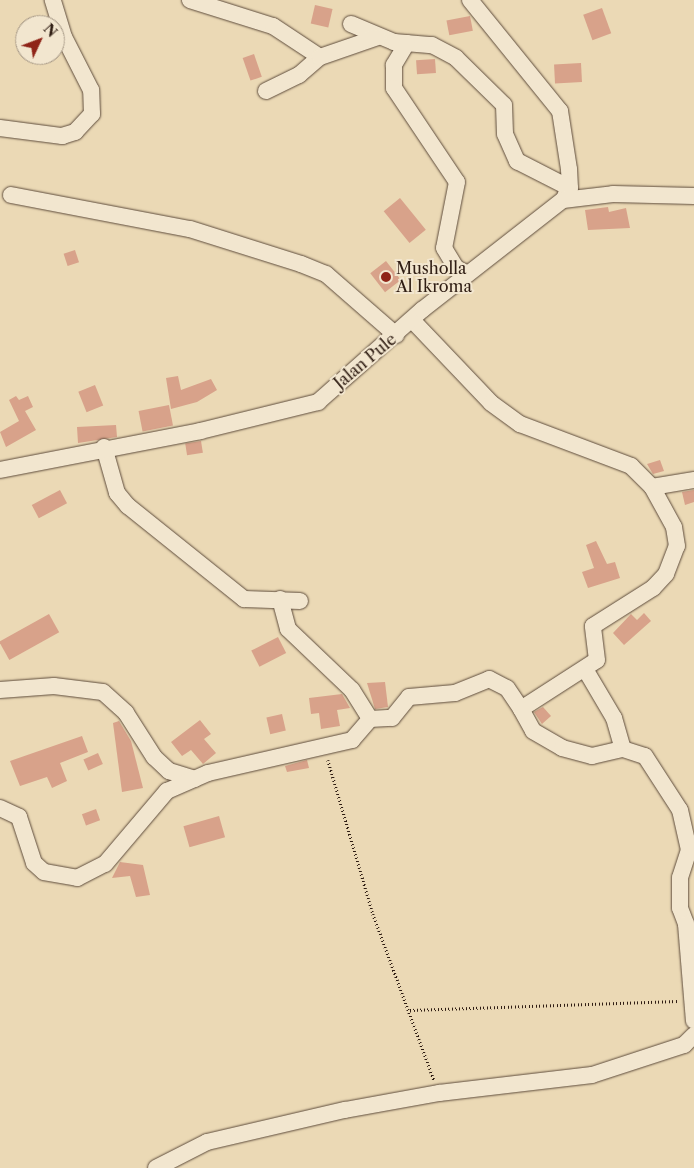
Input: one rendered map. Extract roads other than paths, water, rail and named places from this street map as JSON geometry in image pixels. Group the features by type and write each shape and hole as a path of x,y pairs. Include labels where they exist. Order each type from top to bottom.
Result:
{"street":[{"path":"0,128 62,136 75,132 92,114 91,90 64,37 53,0"},
{"path":"190,0 273,26 320,57"},
{"path":"470,0 560,111 566,194"},
{"path":"351,24 378,37 407,43 432,45 456,58 504,105 505,134 517,161 566,194 694,196"},
{"path":"266,91 299,75 320,57 378,37"},
{"path":"407,43 394,65 394,88 457,182 444,248 456,268 468,274"},
{"name":"Jalan Pule","path":"0,470 104,447 200,431 318,402 468,274 566,194"},
{"path":"11,195 190,229 302,264 326,274 396,335"},
{"path":"413,321 491,403 520,424 631,466 652,487 674,528 677,546 673,561 653,588 593,626 591,635 599,657 585,669 521,709"},
{"path":"104,447 118,493 128,506 244,598 300,601"},
{"path":"652,487 694,480"},
{"path":"280,599 288,629 352,690 370,719"},
{"path":"585,669 614,718 623,749"},
{"path":"0,808 19,817 34,863 44,872 77,878 105,864 145,812 167,791 195,779 325,749 352,740 370,719 392,718 409,697 455,693 489,679 507,688 534,731 562,748 592,756 623,749 645,756 685,820 688,850 680,878 680,908 686,924 693,1013"},
{"path":"0,690 54,686 102,692 126,713 154,757 169,771 195,779"},
{"path":"156,1168 207,1142 439,1093 592,1075 684,1045 694,1036"}],"place":[{"name":"Musholla Al Ikroma","path":"386,277"}]}
